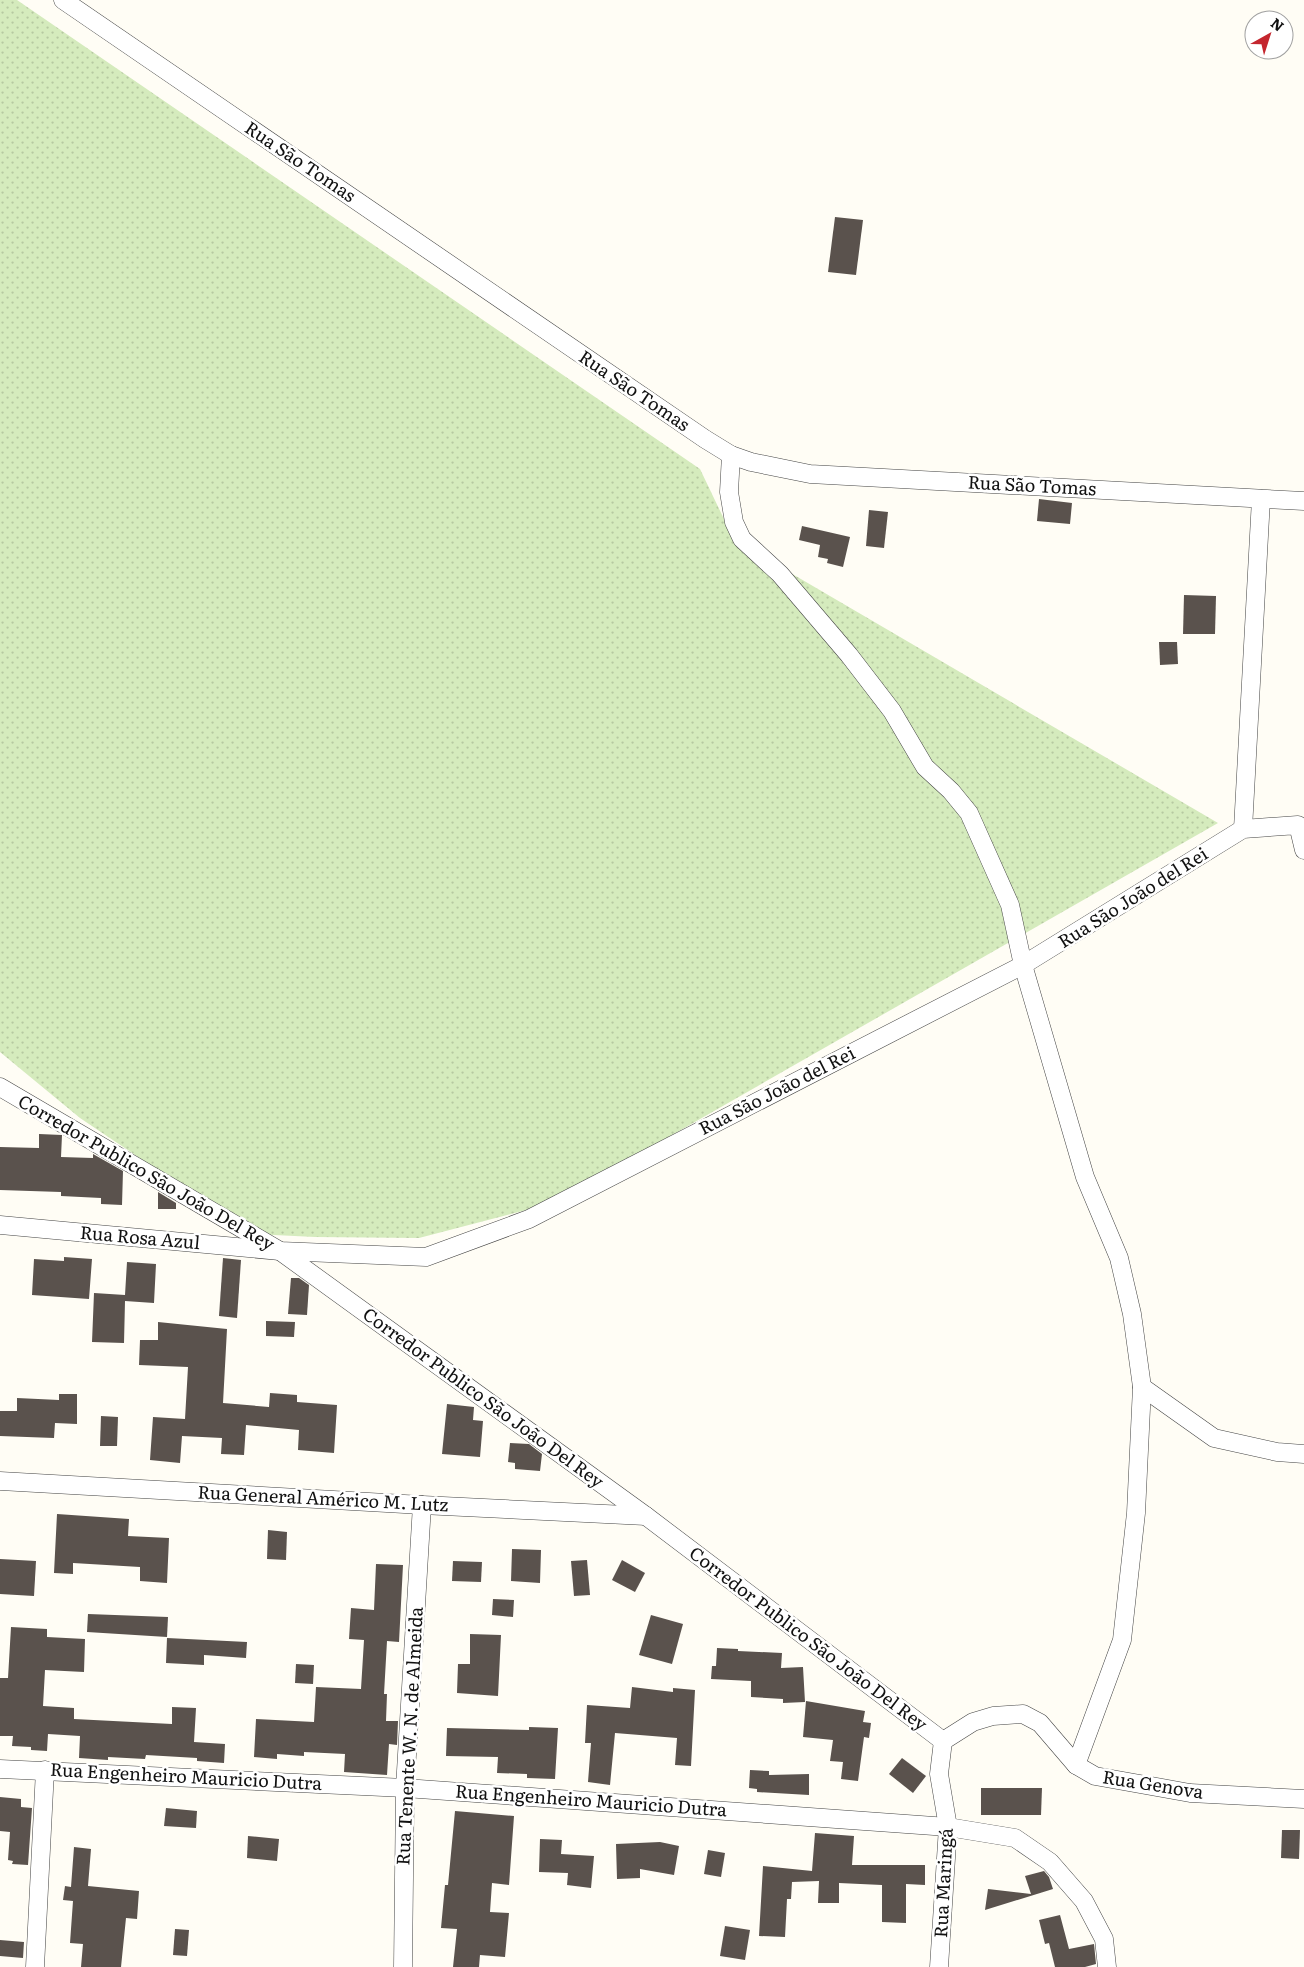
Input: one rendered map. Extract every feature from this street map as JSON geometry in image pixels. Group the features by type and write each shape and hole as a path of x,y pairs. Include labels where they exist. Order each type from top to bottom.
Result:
{"street":[{"name":"Rua São Tomas","path":"63,0 704,439 731,455 752,462 810,474 1304,501"},
{"path":"731,455 728,492 734,522 742,539 780,574 849,655 892,711 925,768 951,791 968,813 1010,905 1023,965 1085,1177 1119,1258 1132,1314 1142,1387 1136,1513 1122,1640 1076,1766"},
{"path":"1261,499 1244,829 1301,825 1304,850"},
{"name":"Rua São João del Rei","path":"280,1251 426,1257 529,1219 1023,965 1244,829"},
{"name":"Corredor Publico São João Del Rey","path":"0,1087 280,1251 646,1516 943,1741"},
{"name":"Rua Rosa Azul","path":"0,1225 280,1251"},
{"path":"1142,1387 1214,1438 1277,1452 1304,1454"},
{"name":"Rua General Américo M. Lutz","path":"0,1481 422,1506 646,1516"},
{"name":"Rua Tenente W. N. de Almeida","path":"403,1967 405,1788 422,1506"},
{"name":"Rua Genova","path":"943,1741 973,1722 993,1716 1023,1714 1040,1723 1076,1766 1095,1776 1190,1793 1304,1799"},
{"name":"Rua Maringá","path":"939,1967 948,1827 939,1774 943,1741"},
{"name":"Rua Engenheiro Mauricio Dutra","path":"0,1769 405,1788 948,1827 1015,1838 1050,1862 1084,1901 1104,1939 1108,1967"},
{"path":"35,1967 45,1770"}],"green space":[{"path":"0,0 17,0 700,469 734,540 1218,823 553,1203 419,1238 315,1237 253,1234 80,1118 0,1052"}],"building":[{"path":"835,217 863,220 856,275 828,272"},
{"path":"1039,499 1072,503 1070,524 1037,521"},
{"path":"869,510 888,512 884,548 866,546"},
{"path":"802,526 850,537 843,567 827,563 828,559 818,557 820,545 799,540"},
{"path":"1184,595 1216,596 1215,634 1183,634"},
{"path":"1159,642 1177,642 1178,664 1160,665"},
{"path":"39,1134 62,1135 61,1157 93,1158 93,1154 123,1171 122,1205 101,1204 101,1198 61,1196 61,1192 0,1190 0,1147 39,1148"},
{"path":"158,1192 176,1203 176,1209 158,1209"},
{"path":"64,1257 92,1259 89,1299 32,1295 34,1259 64,1261"},
{"path":"223,1258 241,1260 237,1318 219,1316"},
{"path":"127,1262 156,1264 154,1303 125,1301 124,1343 92,1342 94,1293 125,1295"},
{"path":"291,1278 299,1278 309,1285 307,1315 288,1314"},
{"path":"266,1321 295,1322 294,1337 266,1336"},
{"path":"158,1322 227,1329 223,1403 269,1407 270,1393 297,1395 297,1402 337,1405 334,1453 298,1450 299,1430 246,1425 244,1455 221,1454 222,1438 182,1436 180,1463 150,1460 153,1417 185,1419 188,1367 139,1365 140,1340 158,1340"},
{"path":"59,1394 77,1394 77,1424 55,1423 54,1438 0,1436 0,1411 17,1411 17,1398 59,1400"},
{"path":"447,1404 474,1407 473,1420 483,1421 480,1457 442,1454"},
{"path":"101,1416 118,1417 117,1446 100,1446"},
{"path":"510,1443 529,1444 542,1454 540,1471 515,1469 515,1463 508,1462"},
{"path":"57,1514 129,1519 128,1536 169,1538 167,1583 140,1581 140,1567 73,1563 73,1574 54,1573"},
{"path":"268,1530 287,1532 286,1560 267,1559"},
{"path":"512,1549 541,1550 540,1583 511,1581"},
{"path":"0,1559 36,1561 34,1596 0,1594"},
{"path":"587,1560 590,1595 574,1596 571,1561"},
{"path":"622,1560 645,1573 635,1592 612,1580"},
{"path":"453,1561 482,1562 481,1582 452,1581"},
{"path":"376,1564 403,1565 399,1642 387,1641 384,1694 387,1694 386,1721 398,1721 397,1745 389,1744 387,1775 344,1772 345,1754 304,1752 304,1756 277,1754 277,1759 254,1757 256,1719 314,1722 316,1687 361,1689 364,1640 349,1639 351,1608 374,1610"},
{"path":"493,1599 514,1600 513,1617 492,1615"},
{"path":"88,1614 168,1617 167,1637 87,1632"},
{"path":"651,1615 683,1624 672,1664 639,1655"},
{"path":"11,1627 47,1629 47,1637 85,1639 84,1672 45,1670 43,1706 74,1708 74,1719 172,1724 172,1707 196,1708 194,1742 225,1744 224,1763 197,1761 197,1758 146,1755 145,1759 108,1757 108,1760 79,1758 80,1736 48,1734 47,1751 31,1750 31,1747 12,1746 13,1736 0,1736 0,1678 8,1678"},
{"path":"470,1634 501,1635 498,1696 457,1693 458,1664 470,1664"},
{"path":"167,1638 247,1642 246,1658 204,1655 204,1665 166,1663"},
{"path":"717,1648 782,1653 781,1668 803,1667 805,1702 783,1703 783,1699 751,1697 751,1681 711,1679 712,1666 716,1666"},
{"path":"296,1664 314,1665 313,1684 295,1683"},
{"path":"632,1687 673,1692 673,1688 695,1690 691,1766 675,1765 677,1738 615,1733 610,1785 588,1782 591,1743 585,1743 587,1705 630,1708"},
{"path":"806,1701 865,1711 863,1722 871,1723 869,1738 864,1737 858,1781 841,1779 843,1762 830,1761 833,1740 803,1737"},
{"path":"529,1727 558,1728 555,1779 527,1778 527,1774 497,1773 498,1757 446,1756 447,1728 529,1730"},
{"path":"902,1758 926,1776 913,1793 889,1774"},
{"path":"750,1770 769,1771 769,1775 809,1774 809,1795 757,1792 757,1789 749,1788"},
{"path":"981,1788 1042,1788 1041,1815 981,1815"},
{"path":"0,1797 21,1799 21,1807 32,1808 28,1865 12,1864 13,1861 8,1860 10,1832 0,1831"},
{"path":"166,1808 197,1811 196,1828 164,1826"},
{"path":"455,1811 514,1816 509,1885 492,1883 490,1912 509,1913 505,1957 480,1955 479,1967 453,1967 457,1929 441,1928 445,1885 448,1885"},
{"path":"1282,1830 1300,1830 1299,1859 1281,1858"},
{"path":"815,1833 854,1836 852,1865 925,1865 925,1885 906,1884 906,1923 882,1922 882,1885 839,1883 839,1903 818,1903 819,1881 792,1882 791,1899 787,1899 785,1937 759,1936 763,1866 812,1871"},
{"path":"248,1836 279,1839 277,1861 247,1858"},
{"path":"540,1839 562,1840 561,1854 594,1856 591,1888 567,1885 568,1873 539,1872"},
{"path":"660,1842 679,1846 674,1875 640,1869 640,1878 617,1879 616,1844"},
{"path":"74,1847 91,1849 88,1886 139,1891 137,1919 126,1918 121,1967 81,1967 83,1944 70,1943 73,1901 63,1900 65,1886 71,1887"},
{"path":"708,1850 725,1853 721,1877 704,1874"},
{"path":"1044,1871 1049,1877 1053,1889 985,1910 988,1889 1031,1894 1025,1876"},
{"path":"1060,1915 1069,1949 1094,1944 1096,1964 1085,1967 1055,1967 1049,1943 1045,1944 1039,1920"},
{"path":"725,1926 750,1930 745,1960 720,1956"},
{"path":"175,1929 189,1930 187,1956 173,1955"},
{"path":"0,1940 24,1942 23,1958 0,1956"}]}
